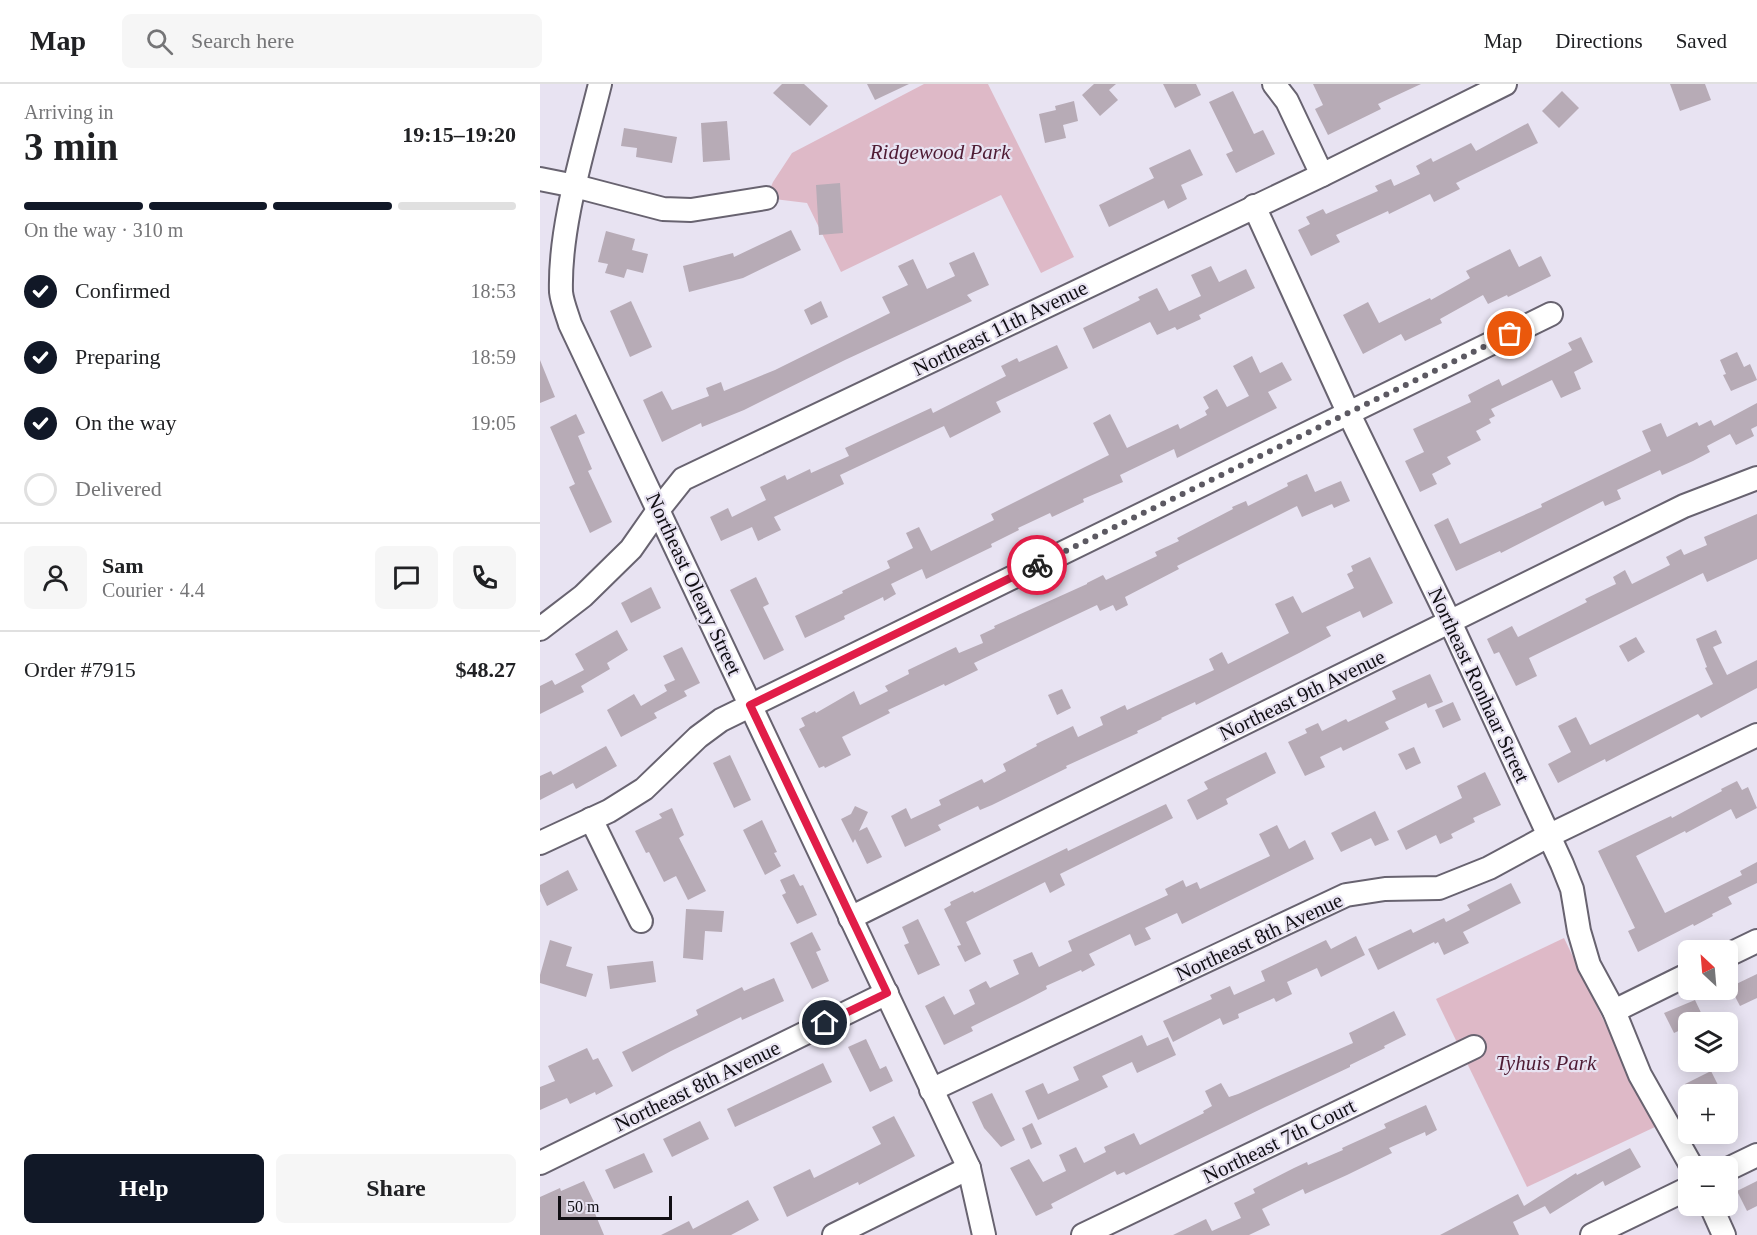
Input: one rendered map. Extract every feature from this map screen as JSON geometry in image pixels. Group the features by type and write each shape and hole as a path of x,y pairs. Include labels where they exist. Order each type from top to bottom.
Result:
{"street":[{"name":"Northeast Oleary Street","path":"600,84 575,186 563,248 561,294 570,324 969,1168 984,1235"},
{"path":"1274,84 1287,101 1322,175"},
{"name":"Northeast 11th Avenue","path":"540,629 583,596 631,549 658,509 683,479 1322,175 1505,84"},
{"path":"540,179 663,209 690,210 766,198"},
{"name":"Northeast Ronhaar Street","path":"1254,206 1348,412 1450,622 1572,889 1579,931 1589,964 1614,1011 1640,1075 1686,1156"},
{"path":"540,843 609,811 644,789 698,737 721,720 1551,314"},
{"name":"Northeast 9th Avenue","path":"850,918 1684,506 1757,478"},
{"name":"Northeast 8th Avenue","path":"931,1090 1346,895 1385,889 1438,888 1489,868 1548,836 1757,735"},
{"path":"591,819 641,921"},
{"path":"1738,950 1757,941"},
{"path":"1614,1011 1678,979"},
{"name":"Northeast 8th Avenue","path":"540,1163 887,993"},
{"name":"Northeast 7th Court","path":"1083,1235 1474,1047"},
{"path":"1738,1164 1757,1155"},
{"path":"834,1235 969,1168"},
{"path":"1592,1235 1678,1193"},
{"path":"1715,1216 1724,1235"}],"green space":[{"name":"Ridgewood Park","path":"924,84 988,84 1074,257 1041,273 1001,195 841,272 807,203 766,198 773,182 792,153"},
{"name":"Tyhuis Park","path":"1564,938 1655,1127 1527,1187 1436,999"}],"building":[{"path":"782,84 804,84 828,106 810,126 773,93"},
{"path":"867,84 909,84 875,100"},
{"path":"1094,84 1116,84 1109,90 1118,100 1100,116 1082,95"},
{"path":"1163,84 1196,84 1201,95 1175,108"},
{"path":"1313,84 1421,84 1378,104 1381,109 1328,135 1315,109 1323,105"},
{"path":"1670,84 1705,84 1711,100 1680,111"},
{"path":"1233,91 1254,134 1263,130 1275,154 1236,173 1226,154 1233,151 1209,102"},
{"path":"1562,91 1579,108 1559,128 1542,111"},
{"path":"1074,101 1078,121 1063,125 1066,138 1045,143 1039,114 1056,110 1055,106"},
{"path":"727,121 730,160 703,162 701,123"},
{"path":"1528,123 1538,143 1456,183 1460,189 1434,202 1430,194 1389,214 1388,211 1336,235 1340,242 1311,256 1298,230 1310,224 1306,217 1323,209 1326,214 1378,191 1375,186 1391,179 1394,186 1420,174 1416,166 1431,158 1433,162 1471,143 1476,151"},
{"path":"624,128 677,137 672,163 636,157 637,148 621,146"},
{"path":"1190,149 1203,175 1181,185 1187,199 1168,209 1164,200 1109,227 1099,205 1154,178 1149,168"},
{"path":"840,183 843,233 819,235 816,185"},
{"path":"791,230 801,250 743,278 689,292 683,266 733,253 734,257"},
{"path":"606,231 635,239 632,250 648,254 643,273 627,269 624,278 605,273 608,264 598,262"},
{"path":"1510,249 1519,267 1541,256 1551,276 1488,304 1483,295 1440,319 1442,323 1405,341 1401,334 1363,354 1343,315 1368,302 1379,323 1430,298 1431,300 1470,278 1466,271"},
{"path":"974,252 989,285 967,295 972,301 744,410 702,427 701,423 662,442 643,400 662,391 672,410 709,396 706,388 721,382 724,391 775,370 890,313 882,297 908,285 898,266 913,259 927,289 955,276 949,263"},
{"path":"1211,266 1219,282 1246,269 1255,288 1199,315 1201,319 1177,330 1175,327 1157,335 1150,322 1093,349 1083,328 1140,300 1138,297 1157,288 1169,311 1201,296 1191,275"},
{"path":"631,301 652,347 630,357 610,311"},
{"path":"821,301 828,317 811,325 804,310"},
{"path":"1581,337 1593,362 1574,372 1581,389 1561,398 1552,380 1491,409 1495,416 1489,419 1491,423 1476,431 1481,440 1447,457 1451,464 1432,474 1437,484 1420,492 1405,461 1424,452 1413,429 1471,402 1468,395 1499,379 1502,386 1572,350 1568,343"},
{"path":"1057,345 1068,368 996,402 1001,412 950,438 944,426 840,475 844,484 774,517 781,530 758,541 752,527 721,541 710,517 728,508 732,517 766,500 760,487 785,475 787,480 810,469 811,473 849,456 845,448 931,408 933,413 1006,376 1001,366 1017,358 1019,362"},
{"path":"1737,352 1744,367 1750,364 1757,380 1731,391 1723,375 1726,374 1720,360"},
{"path":"1252,356 1260,373 1282,362 1292,380 1268,392 1277,408 1177,458 1174,449 1120,475 1123,482 1083,499 1084,502 1052,517 1050,513 1018,528 1019,530 991,544 992,547 926,579 922,569 891,584 896,594 884,601 883,597 805,638 795,616 890,568 887,561 913,548 906,533 919,527 931,551 994,520 991,514 1109,455 1093,423 1110,414 1127,448 1178,424 1180,429 1207,415 1205,411 1209,408 1203,397 1217,389 1227,407 1249,396 1233,366"},
{"path":"540,360 555,397 540,403"},
{"path":"1757,403 1757,426 1751,429 1754,436 1736,445 1730,434 1707,446 1710,452 1693,461 1662,475 1660,470 1617,490 1621,499 1605,506 1603,501 1501,553 1500,551 1456,571 1434,525 1448,518 1460,544 1542,507 1541,504 1651,451 1642,431 1661,423 1667,437 1697,422 1699,426 1711,420 1714,426"},
{"path":"576,414 585,433 578,436 592,469 588,471 612,522 590,533 569,487 575,484 550,427"},
{"path":"1307,474 1315,492 1341,481 1350,501 1334,508 1332,504 1302,517 1297,506 1177,566 1179,569 1125,597 1128,605 1116,611 1113,605 1100,611 1097,605 974,663 978,670 888,710 890,713 842,737 851,755 825,768 824,766 819,768 799,729 805,726 801,718 815,711 816,713 854,691 860,705 888,691 885,686 909,674 908,670 956,647 959,653 983,643 980,635 995,628 994,626 1103,575 1106,580 1157,556 1155,552 1179,541 1177,538 1233,509 1232,507 1246,501 1248,506"},
{"path":"1757,514 1757,559 1707,582 1703,573 1529,658 1537,676 1516,686 1499,652 1494,654 1487,639 1512,626 1518,637 1587,602 1585,599 1616,584 1613,577 1625,570 1632,584 1670,565 1666,557 1681,549 1684,555 1707,545 1704,537"},
{"path":"1370,557 1393,603 1363,618 1360,611 1326,627 1331,636 1299,653 1196,705 1195,702 1161,718 1137,731 1138,733 1066,766 1067,768 992,805 980,810 978,806 938,825 941,830 905,847 891,816 906,808 911,819 941,805 939,800 982,779 984,783 1006,771 1003,764 1037,746 1036,744 1073,726 1078,737 1103,725 1100,717 1125,705 1127,710 1214,670 1209,659 1222,652 1228,664 1289,633 1275,604 1293,596 1302,613 1354,588 1347,574 1353,571 1351,566"},
{"path":"756,577 769,604 763,607 784,650 764,660 730,590"},
{"path":"651,587 661,608 631,623 621,603"},
{"path":"617,630 628,650 607,663 610,669 581,686 584,692 540,714 540,686 552,680 555,685 584,670 575,654"},
{"path":"1716,630 1722,643 1713,647 1727,675 1757,660 1757,688 1701,718 1698,714 1606,762 1605,759 1558,783 1548,764 1571,752 1558,726 1576,717 1590,745 1713,684 1705,668 1707,667 1696,639"},
{"path":"1636,637 1645,652 1628,662 1619,646"},
{"path":"682,647 700,683 684,691 687,696 654,713 657,718 621,737 607,710 634,694 641,706 667,691 664,685 675,680 663,656"},
{"path":"1430,674 1443,702 1428,708 1426,703 1385,722 1389,729 1343,751 1341,747 1320,757 1325,767 1305,776 1288,742 1307,733 1305,729 1318,723 1322,731 1346,719 1348,722 1396,699 1392,691"},
{"path":"1062,689 1071,708 1057,715 1048,695"},
{"path":"1453,702 1461,720 1443,728 1435,710"},
{"path":"606,746 617,766 576,789 573,783 540,800 540,776 551,771 553,775"},
{"path":"1414,747 1421,763 1406,770 1398,754"},
{"path":"1266,752 1276,773 1226,799 1228,804 1197,820 1187,800 1208,789 1204,782"},
{"path":"730,755 751,800 734,808 713,763"},
{"path":"1485,772 1501,805 1473,818 1475,822 1451,834 1453,838 1440,844 1436,835 1406,850 1397,831 1462,798 1457,786"},
{"path":"1737,781 1742,790 1748,787 1757,808 1736,819 1731,809 1636,856 1665,913 1742,875 1740,871 1757,862 1757,883 1728,897 1732,904 1712,914 1713,916 1638,952 1628,931 1635,928 1598,851 1671,816 1672,818"},
{"path":"1166,804 1173,818 1060,874 1065,885 1050,893 1045,882 966,922 981,954 965,962 957,946 961,945 944,909 951,905 950,902 973,891 974,893 1067,848 1068,851"},
{"path":"855,806 868,812 859,831 867,827 882,857 867,864 855,839 853,843 841,819 851,814"},
{"path":"672,808 684,835 679,838 706,891 688,900 676,876 664,882 635,831 662,818 659,814"},
{"path":"1375,811 1389,840 1375,846 1371,838 1341,852 1331,833"},
{"path":"762,820 781,866 765,875 743,830"},
{"path":"1277,825 1289,849 1305,840 1314,859 1182,924 1177,913 1145,928 1151,939 1135,946 1130,934 1089,954 1095,965 1046,986 1047,989 971,1027 973,1031 944,1045 925,1006 944,996 954,1015 975,1004 969,990 986,981 990,988 1019,974 1013,960 1032,952 1039,967 1072,951 1068,941 1168,895 1165,889 1183,880 1186,887 1197,882 1200,889 1270,856 1259,834"},
{"path":"568,870 578,890 547,906 540,891 540,885"},
{"path":"794,874 800,886 803,885 817,915 797,924 782,895 786,893 780,880"},
{"path":"1511,883 1521,903 1463,932 1469,943 1444,955 1438,942 1435,944 1434,942 1378,970 1368,949 1411,929 1413,933 1444,918 1446,922 1470,910 1467,905"},
{"path":"686,909 724,911 722,932 705,931 703,960 683,958"},
{"path":"918,919 940,965 918,975 904,945 909,943 902,927"},
{"path":"812,932 821,950 816,952 829,981 812,989 790,943"},
{"path":"1356,936 1365,955 1321,977 1317,968 1287,982 1292,994 1276,1002 1274,998 1238,1014 1239,1018 1223,1025 1220,1018 1173,1042 1163,1021 1212,999 1210,995 1230,986 1234,995 1265,981 1261,971 1326,940 1331,949"},
{"path":"550,940 572,947 566,966 593,974 586,997 540,983 540,975"},
{"path":"653,961 656,982 610,989 607,966"},
{"path":"1757,974 1757,998 1740,1006 1737,1000 1738,983"},
{"path":"774,978 784,1001 742,1020 741,1017 632,1072 622,1052 698,1015 696,1010 742,987 744,991"},
{"path":"1695,1000 1701,1012 1678,1012 1678,1031 1674,1033 1664,1013"},
{"path":"1394,1011 1406,1035 1384,1046 1385,1048 1126,1175 1124,1172 1117,1175 1115,1171 1051,1204 1053,1208 1036,1216 1010,1168 1029,1159 1043,1182 1066,1171 1059,1155 1076,1147 1084,1163 1106,1152 1104,1147 1134,1133 1140,1145 1204,1113 1203,1111 1212,1106 1205,1091 1221,1083 1229,1097 1238,1094 1353,1043 1349,1033"},
{"path":"1142,1035 1147,1046 1168,1037 1176,1055 1137,1073 1132,1062 1102,1076 1108,1087 1038,1120 1025,1091 1043,1083 1048,1094 1079,1080 1073,1067"},
{"path":"866,1039 880,1069 886,1066 893,1081 870,1092 848,1047"},
{"path":"587,1048 593,1060 598,1058 613,1086 570,1104 567,1098 540,1110 540,1087 555,1081 548,1066"},
{"path":"823,1063 832,1082 735,1127 727,1109"},
{"path":"1712,1072 1718,1084 1685,1084"},
{"path":"992,1093 1015,1140 1001,1147 984,1128 972,1102"},
{"path":"1426,1105 1437,1130 1426,1136 1425,1132 1389,1148 1392,1153 1305,1194 1303,1189 1262,1209 1270,1225 1249,1235 1173,1235 1206,1219 1212,1231 1241,1218 1234,1203 1255,1193 1253,1189 1307,1162 1308,1165 1343,1150 1342,1148 1386,1128 1384,1124"},
{"path":"894,1116 915,1156 859,1185 858,1182 787,1217 773,1187 810,1169 814,1178 881,1144 872,1127"},
{"path":"700,1121 709,1139 672,1157 663,1139"},
{"path":"1032,1123 1042,1144 1031,1149 1022,1128"},
{"path":"1630,1148 1641,1167 1605,1186 1603,1181 1550,1214 1545,1206 1513,1222 1519,1235 1440,1235 1518,1194 1524,1206 1576,1173 1577,1175"},
{"path":"644,1153 653,1172 614,1189 605,1170"},
{"path":"584,1181 594,1202 591,1204 604,1235 540,1235 540,1197"},
{"path":"1757,1181 1757,1206 1747,1211 1738,1190"},
{"path":"748,1200 759,1220 731,1235 661,1235 689,1221 693,1229"}],"way so far":[{"path":"1037,565 1510,334"}],"route":[{"path":"825,1023 887,993 750,705 1037,565"}]}
